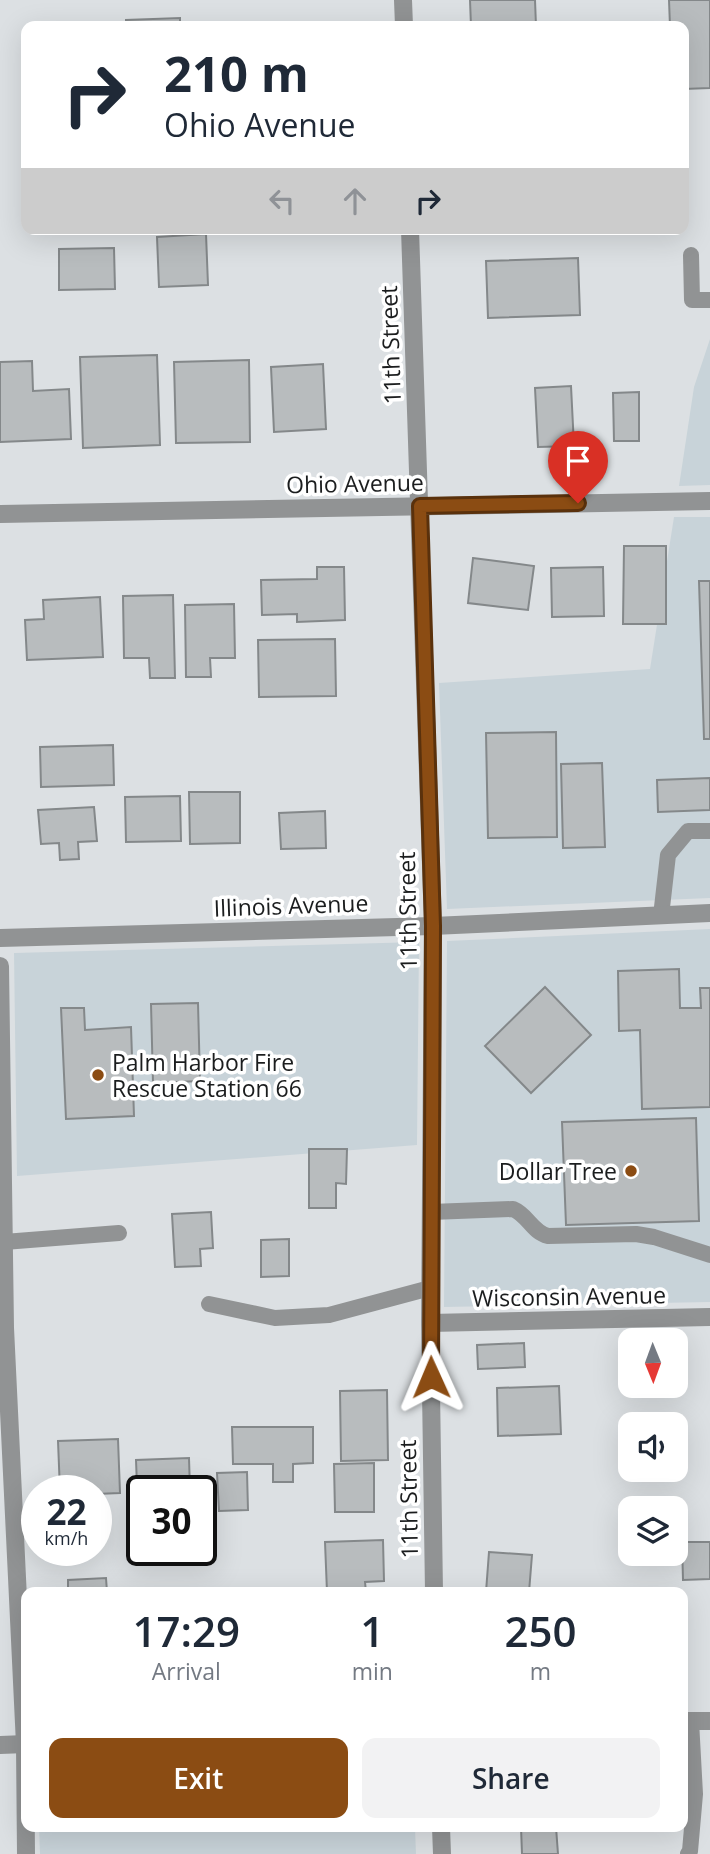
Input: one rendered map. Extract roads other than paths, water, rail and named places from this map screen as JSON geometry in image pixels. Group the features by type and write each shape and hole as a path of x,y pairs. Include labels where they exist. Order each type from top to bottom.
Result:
{"street":[{"path":"403,0 404,21"},
{"name":"11th Street","path":"410,235 433,926 430,1323 434,1587"},
{"name":"Ohio Avenue","path":"0,514 710,501"},
{"name":"Illinois Avenue","path":"0,938 433,926 710,913"},
{"path":"0,966 3,1328 21,1654"},
{"name":"Wisconsin Avenue","path":"430,1323 710,1317"},
{"path":"688,1721 710,1721"},
{"path":"0,1745 21,1744"},
{"path":"26,1832 26,1854"},
{"path":"441,1832 442,1854"}],"lane":[{"path":"691,255 692,300 710,300"},
{"path":"661,916 668,855 688,831 710,831"},
{"path":"430,1212 513,1209 521,1213 535,1230 548,1236 645,1235 709,1255"},
{"path":"4,1242 119,1233"},
{"path":"209,1304 275,1318 329,1315 430,1288"},
{"path":"688,1730 695,1794 688,1854"}],"place":[{"name":"Palm Harbor Fire Rescue Station 66","path":"98,1075"},
{"name":"Dollar Tree","path":"631,1171"}]}
